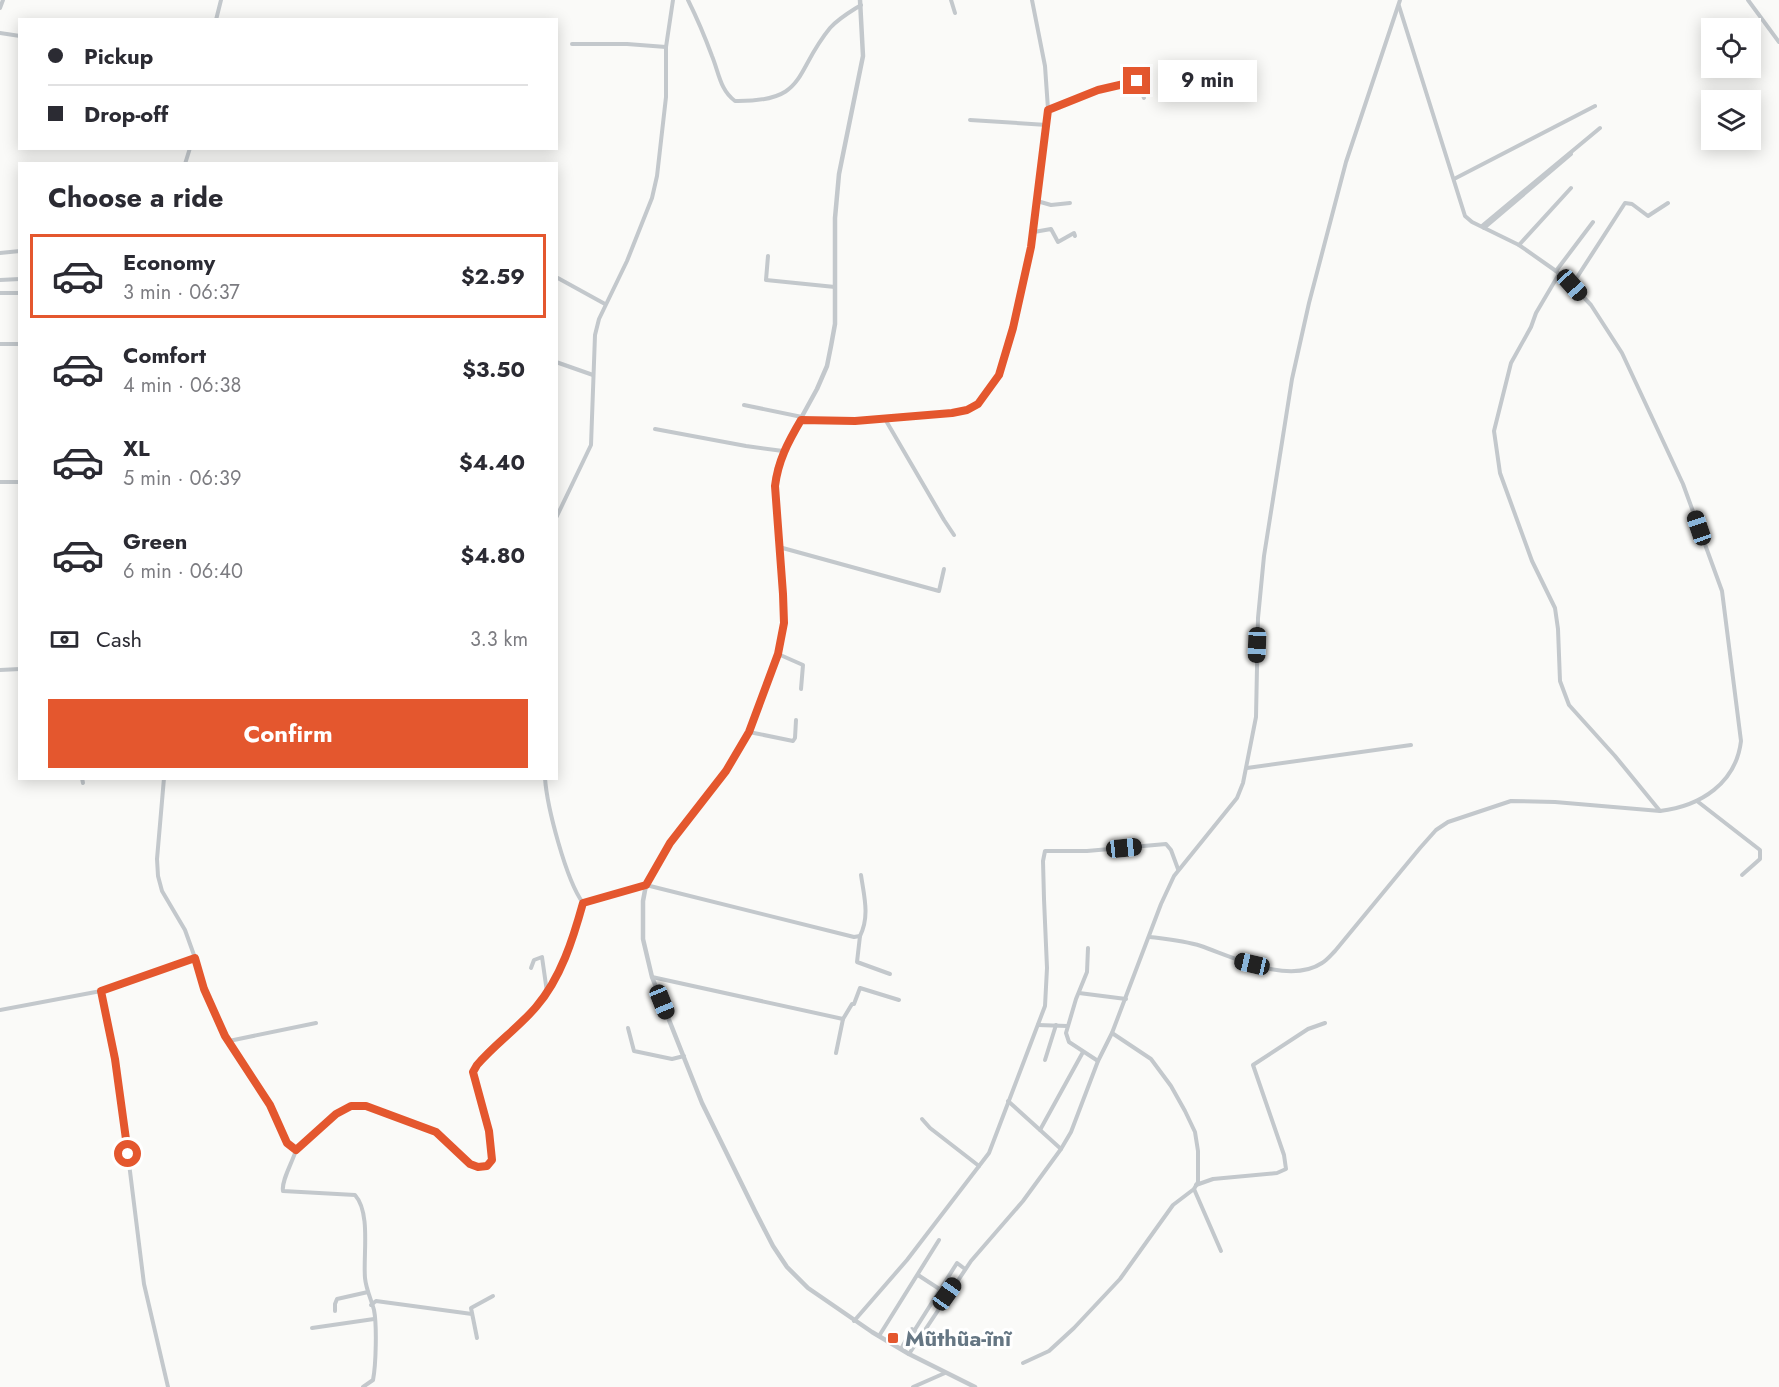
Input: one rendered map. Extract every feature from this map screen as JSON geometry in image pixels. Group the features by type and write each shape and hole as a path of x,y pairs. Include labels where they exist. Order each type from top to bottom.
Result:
{"street":[{"path":"0,8 3,0"},
{"path":"216,18 221,0"},
{"path":"558,514 591,445 595,335 599,319 632,251 652,198 657,176 666,97 666,47 673,0"},
{"path":"688,0 705,37 721,83 728,96 735,101 765,100 782,95 794,85 831,27 860,3"},
{"path":"951,0 955,13"},
{"path":"744,405 802,419 855,421 952,413 967,410 978,404 999,375 1013,328 1034,231 1047,125 1045,66 1032,0"},
{"path":"909,1354 965,1269 1023,1201 1062,1149 1126,999 1161,904 1179,869 1237,798 1247,768 1256,717 1261,580 1292,379 1309,303 1346,162 1400,0"},
{"path":"1748,0 1779,42"},
{"path":"860,3 863,56 839,174 834,218 835,324 827,366 802,419 783,451 777,468 775,486 784,623 778,654 749,732 726,771 670,843 646,885 643,900 643,939 652,977 702,1103 773,1246 788,1267 808,1288 854,1320 909,1354 975,1387"},
{"path":"1150,937 1200,946 1233,960 1266,968 1302,971 1321,964 1335,951 1420,848 1436,830 1448,822 1511,801 1555,802 1660,811 1676,809 1709,794 1734,768 1739,757 1741,741 1722,591 1683,484 1626,361 1591,305 1558,273 1519,245 1472,222 1465,216 1399,6"},
{"path":"0,33 18,36"},
{"path":"573,44 666,47"},
{"path":"1048,110 1098,90 1129,81 1137,81 1144,98"},
{"path":"1454,179 1595,106"},
{"path":"970,120 1047,125"},
{"path":"1483,227 1599,128"},
{"path":"1483,227 1572,154"},
{"path":"1519,245 1571,188"},
{"path":"1037,201 1051,205 1070,203"},
{"path":"1572,285 1625,203 1632,204 1648,216 1668,203"},
{"path":"1593,222 1558,273 1511,363 1494,431 1498,465 1532,561 1555,608 1560,681 1569,705 1660,811"},
{"path":"1034,231 1051,229 1058,242 1074,233 1075,236"},
{"path":"0,253 18,251"},
{"path":"768,256 766,280 835,287"},
{"path":"558,278 606,304"},
{"path":"0,280 18,279"},
{"path":"0,292 18,293"},
{"path":"0,344 18,344"},
{"path":"558,363 593,375"},
{"path":"885,419 954,535"},
{"path":"655,429 783,451"},
{"path":"0,482 18,482"},
{"path":"779,547 939,591 944,569"},
{"path":"778,654 803,665 801,689"},
{"path":"0,670 18,669"},
{"path":"749,732 793,741 796,720"},
{"path":"1247,768 1411,745"},
{"path":"164,780 158,876 162,891 184,930 204,989 229,1041 270,1105 287,1143 296,1150"},
{"path":"545,780 566,866 577,895 583,903"},
{"path":"1697,801 1760,850 1760,859 1742,875"},
{"path":"854,1320 907,1260 989,1153 1045,1006 1047,988 1043,870 1045,851 1087,851 1166,844 1179,869"},
{"path":"861,874 867,915 857,962 890,974"},
{"path":"583,903 646,885 854,937 861,936"},
{"path":"363,1387 373,1380 375,1371 374,1319 365,1281 365,1235 362,1205 355,1195 284,1191 282,1184 296,1150 336,1114 351,1106 366,1106 436,1132 470,1164 478,1167 487,1166 492,1160 489,1131 473,1072 488,1052 537,1006 547,992 568,951 583,903"},
{"path":"1088,948 1087,972 1067,1026 1066,1038 1098,1061"},
{"path":"531,968 534,960 542,957 547,992"},
{"path":"0,1010 101,991 195,958"},
{"path":"652,977 843,1019"},
{"path":"836,1053 843,1019 854,1004 860,988 899,1000"},
{"path":"101,991 121,1097 144,1284 168,1387"},
{"path":"1079,993 1126,999"},
{"path":"229,1041 316,1023"},
{"path":"1023,1364 1049,1351 1074,1328 1120,1279 1173,1205 1196,1187 1213,1179 1277,1173 1286,1169 1284,1155 1253,1065 1308,1029 1325,1023"},
{"path":"1038,1025 1067,1026"},
{"path":"1045,1060 1056,1025"},
{"path":"628,1028 634,1051 672,1059 684,1056"},
{"path":"1112,1033 1151,1059 1171,1086 1185,1111 1195,1132 1198,1151 1196,1187 1221,1251"},
{"path":"1040,1130 1083,1052"},
{"path":"1008,1101 1062,1149"},
{"path":"922,1119 930,1128 979,1166"},
{"path":"879,1336 939,1240"},
{"path":"901,1349 957,1263 965,1269"},
{"path":"918,1275 947,1294"},
{"path":"335,1311 337,1299 368,1292"},
{"path":"477,1338 471,1308 493,1296"},
{"path":"371,1305 376,1301 472,1314"},
{"path":"312,1328 374,1319"},
{"path":"914,1331 921,1336"},
{"path":"913,1387 945,1373"}],"place":[{"name":"Mũthũa-ĩnĩ","path":"893,1338"}],"route":[{"path":"128,1154 115,1059 101,991 195,958 204,989 225,1036 270,1105 291,1148 296,1150 336,1114 351,1106 366,1106 436,1132 470,1164 478,1167 487,1166 492,1160 489,1131 474,1082 473,1072 477,1065 537,1006 547,992 574,937 583,903 646,885 670,843 726,771 749,732 781,642 784,623 783,594 775,486 777,468 783,451 801,420 855,421 952,413 967,410 978,404 999,375 1013,328 1034,231 1048,110 1098,90 1137,81"}]}
